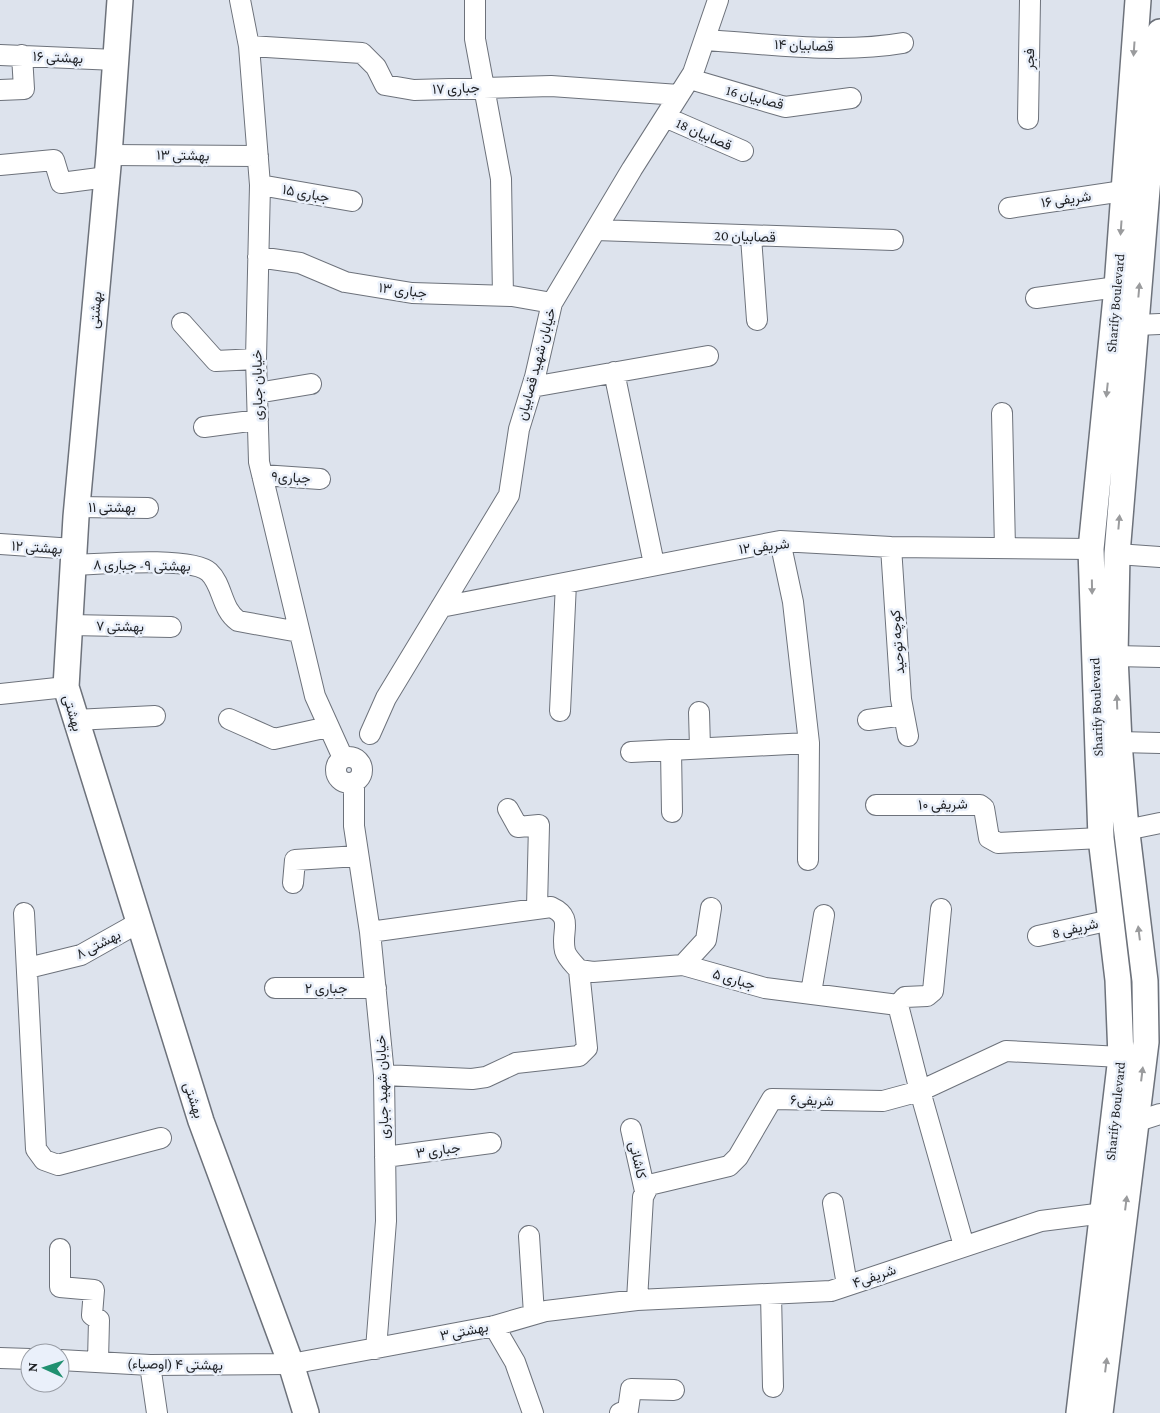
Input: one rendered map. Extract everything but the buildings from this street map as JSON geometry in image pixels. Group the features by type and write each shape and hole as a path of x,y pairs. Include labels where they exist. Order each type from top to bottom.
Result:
{"main road":[{"name":"بهشتی","path":"120,0 108,166 77,507 66,688 201,1121 290,1364 306,1413"},
{"name":"Sharify Boulevard","path":"1100,1413 1152,983 1126,830 1110,773 1092,549 1117,287 1138,0"},
{"name":"Sharify Boulevard","path":"1080,1413 1121,1057 1118,980 1101,838 1110,773 1119,742 1115,656 1116,554 1148,325 1160,32"}],"street":[{"name":"خیابان جباری","path":"240,0 249,46 260,185 256,359 259,462 315,696 328,728 350,769 354,826"},
{"path":"475,0 476,39 501,179 503,296"},
{"name":"خیابان شهید قصابیان","path":"350,769 370,734 386,698 509,494 519,429 532,386 552,303 684,87 705,40 718,0"},
{"name":"فجر","path":"1028,119 1030,0"},
{"name":"قصابیان ۱۴","path":"705,40 786,45 870,47 903,43"},
{"name":"جباری ۱۷","path":"249,46 362,54 376,67 385,85 414,90 552,86 684,87"},
{"name":"بهشتی ۱۶","path":"0,56 22,55 116,60"},
{"path":"0,90 24,89 22,55"},
{"name":"قصابیان 16","path":"684,87 785,108 851,98"},
{"name":"قصابیان 18","path":"665,117 743,151"},
{"name":"بهشتی ۱۳","path":"0,164 54,160 61,183 108,166 258,156"},
{"name":"جباری ۱۵","path":"260,185 352,201"},
{"name":"شریفی ۱۶","path":"1009,208 1123,191"},
{"name":"قصابیان 20","path":"596,230 893,240"},
{"path":"751,236 757,320"},
{"name":"جباری ۱۳","path":"258,257 300,263 345,282 412,293 503,296 552,303"},
{"path":"1036,298 1117,287"},
{"path":"182,323 216,361 256,359"},
{"path":"532,386 708,356"},
{"path":"614,372 654,564"},
{"path":"257,393 311,384"},
{"path":"1002,413 1005,548"},
{"path":"204,426 258,420"},
{"name":"جباری۹","path":"262,476 320,479"},
{"name":"بهشتی ۱۱","path":"77,507 148,508"},
{"path":"780,541 793,602 809,743 808,860"},
{"name":"شریفی ۱۲","path":"441,607 654,564 780,541 891,547 1092,549"},
{"name":"بهشتی ۱۲","path":"0,544 74,557"},
{"name":"کوچه توحید","path":"891,547 901,699 908,736"},
{"path":"1116,554 1160,556"},
{"name":"بهشتی ۹- جباری ۸","path":"74,557 174,562 199,566 214,577 226,607 232,617 238,621 299,632"},
{"path":"560,711 566,583"},
{"name":"بهشتی ۷","path":"70,625 171,627"},
{"path":"1115,656 1160,657"},
{"path":"0,694 66,688"},
{"path":"699,712 700,748"},
{"path":"868,720 904,715"},
{"path":"75,720 155,716"},
{"path":"229,719 274,739 328,728"},
{"path":"1119,742 1160,743"},
{"path":"630,752 809,743"},
{"path":"671,750 672,812"},
{"name":"شریفی ۱۰","path":"876,805 980,805 984,808 989,838 998,843 1101,838"},
{"path":"508,809 518,827 540,825 537,908"},
{"path":"1126,830 1160,823"},
{"name":"خیابان شهید جباری","path":"354,826 370,932 384,1075 386,1221 376,1349"},
{"path":"293,883 295,860 358,856"},
{"path":"370,932 551,907 560,911 565,918 565,951 579,970 586,1048 579,1056 516,1064 486,1077 472,1079 384,1075"},
{"path":"683,965 706,940 711,908"},
{"path":"941,909 933,991 927,996 905,997 898,1005 964,1246"},
{"path":"24,913 36,1149 44,1160 58,1165 161,1138"},
{"path":"811,993 824,915"},
{"name":"شریفی 8","path":"1038,936 1111,920"},
{"name":"بهشتی ۸","path":"28,968 81,955 138,923"},
{"name":"جباری ۵","path":"579,970 592,972 683,965 765,988 898,1005"},
{"name":"جباری ۲","path":"275,988 376,988"},
{"name":"شریفی۶","path":"645,1191 649,1185 728,1166 738,1157 772,1100 883,1100 920,1091 1006,1051 1121,1057"},
{"path":"1135,1122 1160,1114"},
{"name":"کاشانی","path":"631,1130 645,1191"},
{"name":"جباری ۳","path":"385,1157 491,1143"},
{"path":"637,1300 643,1197 645,1191"},
{"path":"833,1203 847,1286"},
{"name":"شریفی۴","path":"637,1300 831,1291 1040,1221 1104,1213"},
{"path":"528,1236 534,1314"},
{"path":"60,1249 60,1287 94,1290 92,1315 99,1320 98,1361"},
{"path":"771,1294 773,1388"},
{"name":"بهشتی ۳","path":"290,1364 494,1326 534,1314 637,1300"},
{"path":"494,1326 515,1362 533,1413"},
{"path":"0,1358 20,1359"},
{"name":"بهشتی ۴ (اوصیاء)","path":"70,1360 150,1365 290,1364"},
{"path":"150,1365 157,1413"},
{"path":"620,1413 628,1410 631,1389 674,1390"}]}
